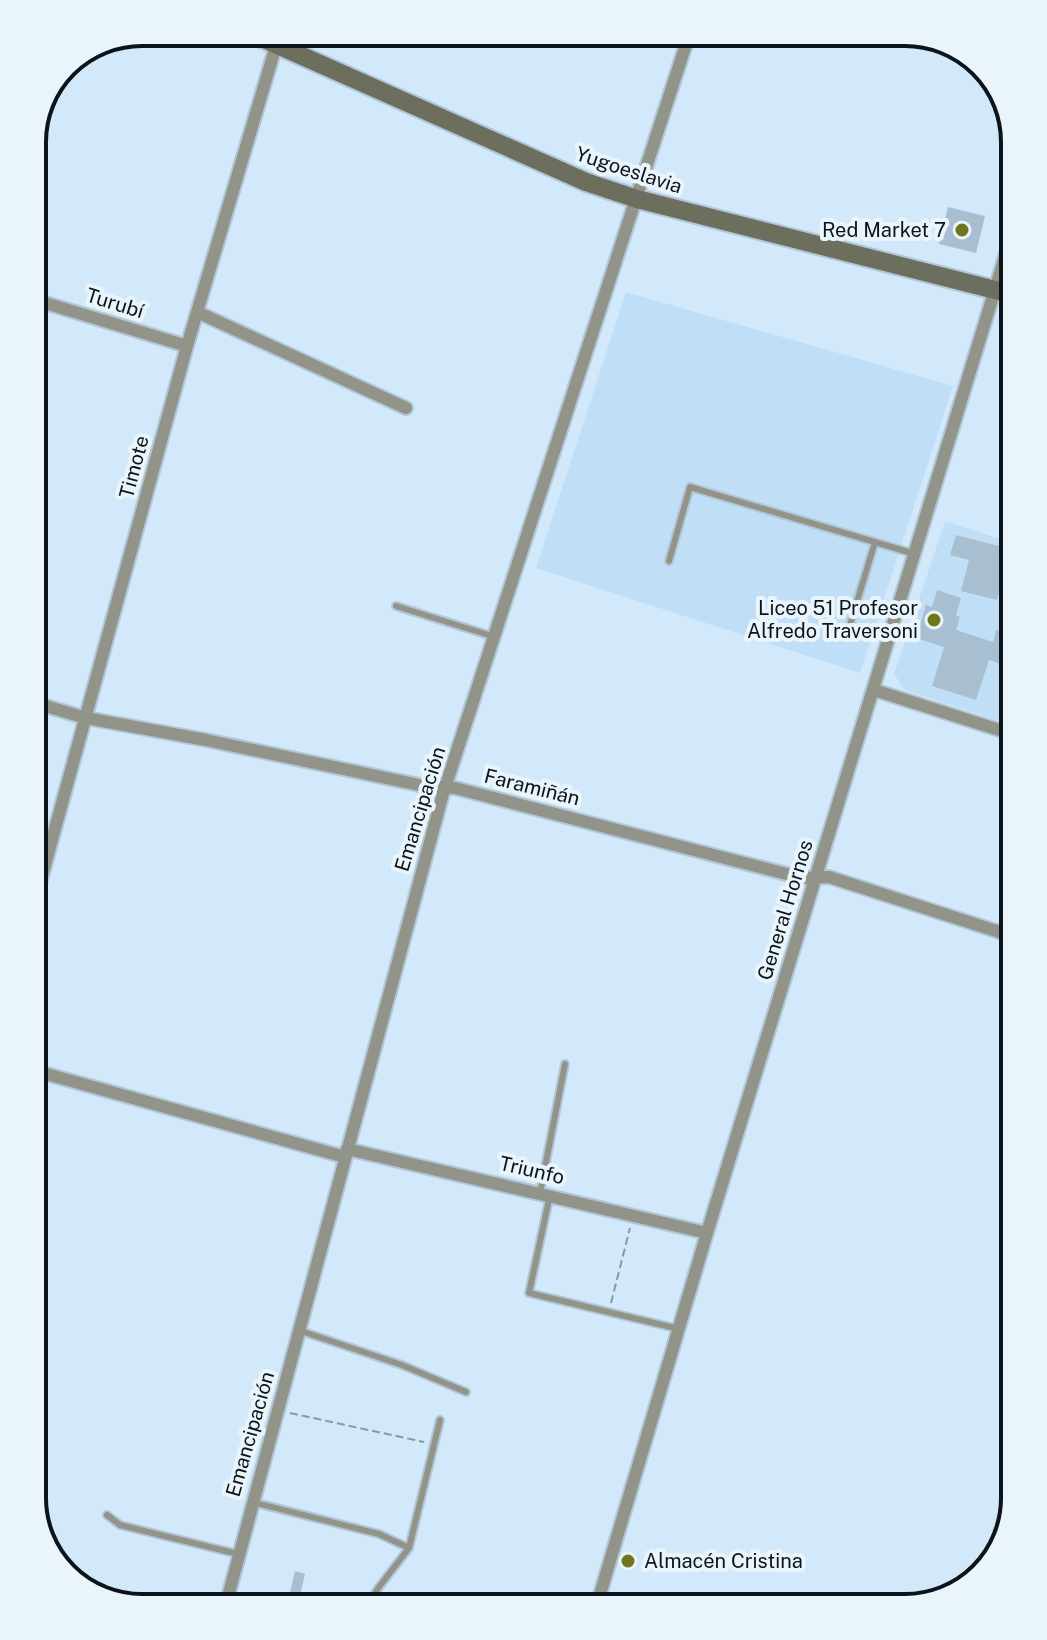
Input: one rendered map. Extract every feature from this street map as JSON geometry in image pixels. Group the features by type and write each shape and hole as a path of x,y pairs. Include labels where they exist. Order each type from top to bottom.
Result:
{"street":[{"name":"Timote","path":"46,862 187,346 276,46"},
{"name":"Yugoeslavia","path":"295,46 586,182 637,199 1001,291"},
{"name":"Emancipación","path":"228,1594 446,788 686,46"},
{"name":"General Hornos","path":"600,1594 707,1233 1001,273"},
{"name":"Turubí","path":"46,303 187,346"},
{"path":"197,312 406,408"},
{"path":"874,690 1001,731"},
{"name":"Faramiñán","path":"46,706 86,718 446,788 802,878 829,877 1001,932"},
{"name":"Triunfo","path":"46,1074 346,1153 545,1194 707,1233"}],"lane":[{"path":"669,561 690,487 915,554"},
{"path":"849,628 875,542"},
{"path":"396,606 495,637"},
{"path":"565,1064 529,1293 679,1329"},
{"path":"301,1331 402,1365 466,1392"},
{"path":"376,1594 409,1548 440,1420"},
{"path":"251,1502 379,1534 409,1548"},
{"path":"107,1515 120,1525 238,1554"}],"path":[{"path":"609,1313 633,1215"},
{"path":"277,1410 433,1444"}],"shaded area":[{"path":"626,292 953,386 860,673 536,568"},
{"path":"945,521 1001,539 1001,721 905,690 894,674"}],"building":[{"name":"Red Market 7","path":"948,207 985,216 976,253 939,244"},
{"path":"956,535 1001,547 1001,584 997,600 961,591 969,560 950,555"},
{"path":"937,590 961,598 956,630 993,642 996,630 1001,632 1001,664 989,660 976,700 932,686 944,647 916,638 926,605 932,607"},
{"path":"295,1571 305,1574 300,1594 290,1592"}],"place":[{"name":"Red Market 7","path":"962,230"},
{"name":"Liceo 51 Profesor Alfredo Traversoni","path":"934,620"},
{"name":"Almacén Cristina","path":"628,1561"}]}
